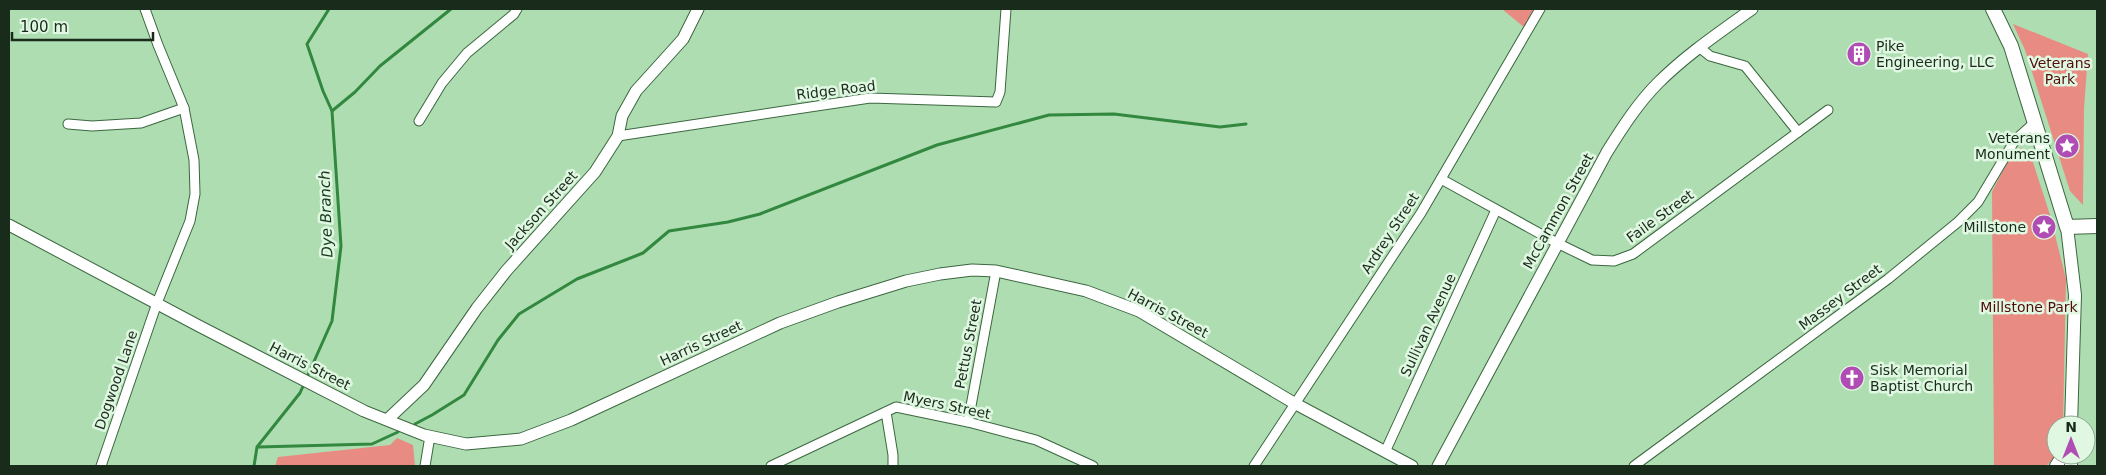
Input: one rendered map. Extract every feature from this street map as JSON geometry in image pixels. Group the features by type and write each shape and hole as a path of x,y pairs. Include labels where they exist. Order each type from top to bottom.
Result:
{"main road":[{"path":"1993,9 2011,46 2067,227 2074,295 2071,415"},
{"path":"2067,227 2097,226"}],"street":[{"name":"Dogwood Lane","path":"101,466 157,303 190,221 195,194 194,160 184,108 145,9"},
{"path":"419,121 442,83 467,52 514,14 517,9"},
{"name":"Jackson Street","path":"388,420 424,385 507,270 594,172 618,136 622,116 636,91 684,39 698,9"},
{"name":"Ridge Road","path":"618,136 870,98 996,102 1000,92 1006,9"},
{"name":"Ardrey Street","path":"1254,466 1421,213 1540,9"},
{"name":"McCammon Street","path":"1438,466 1557,243 1607,152 1628,120 1657,84 1699,47 1752,9"},
{"path":"1699,47 1710,56 1745,66 1798,132"},
{"path":"68,124 92,126 141,123 184,108"},
{"name":"Faile Street","path":"1441,179 1557,243 1592,260 1614,261 1632,254 1828,110"},
{"name":"Massey Street","path":"1634,466 1888,279 1958,222 1978,202 2015,140 2034,123"},
{"name":"Sullivan Avenue","path":"1385,452 1496,210"},
{"name":"Harris Street","path":"9,225 364,411 430,436 466,444 521,439 571,420 780,323 838,302 906,281 972,270 996,271 1086,291 1139,311 1294,403 1412,466"},
{"name":"Pettus Street","path":"968,422 996,271"},
{"name":"Myers Street","path":"771,466 896,407 968,422 1036,440 1093,466"},
{"path":"886,412 893,466"},
{"path":"425,466 430,436"}],"green space":[{"path":"1502,9 1536,9 1525,28"},
{"name":"Veterans Park","path":"2013,24 2088,54 2084,109 2083,205 2070,191 2025,50"},
{"name":"Millstone Park","path":"2021,148 2030,153 2050,215 2066,279 2063,415 2046,415 2046,466 1994,466 1992,192 2012,153"},
{"path":"397,438 413,445 415,466 275,466 278,457 390,445"}],"waterway":[{"name":"Dye Branch","path":"254,466 257,447 300,393 332,321 341,246 332,111 307,44 329,9"},
{"path":"332,111 355,92 380,66 451,9"},
{"path":"415,424 464,395 498,340 519,314 577,279 643,253 669,231 728,222 760,214 937,145 1049,115 1114,114 1220,127 1246,124"},
{"path":"258,447 372,444 398,432"}],"place":[{"name":"Pike Engineering, LLC","path":"1859,54"},
{"name":"Veterans Monument","path":"2067,146"},
{"name":"Millstone","path":"2044,227"},
{"name":"Sisk Memorial Baptist Church","path":"1852,378"}]}
